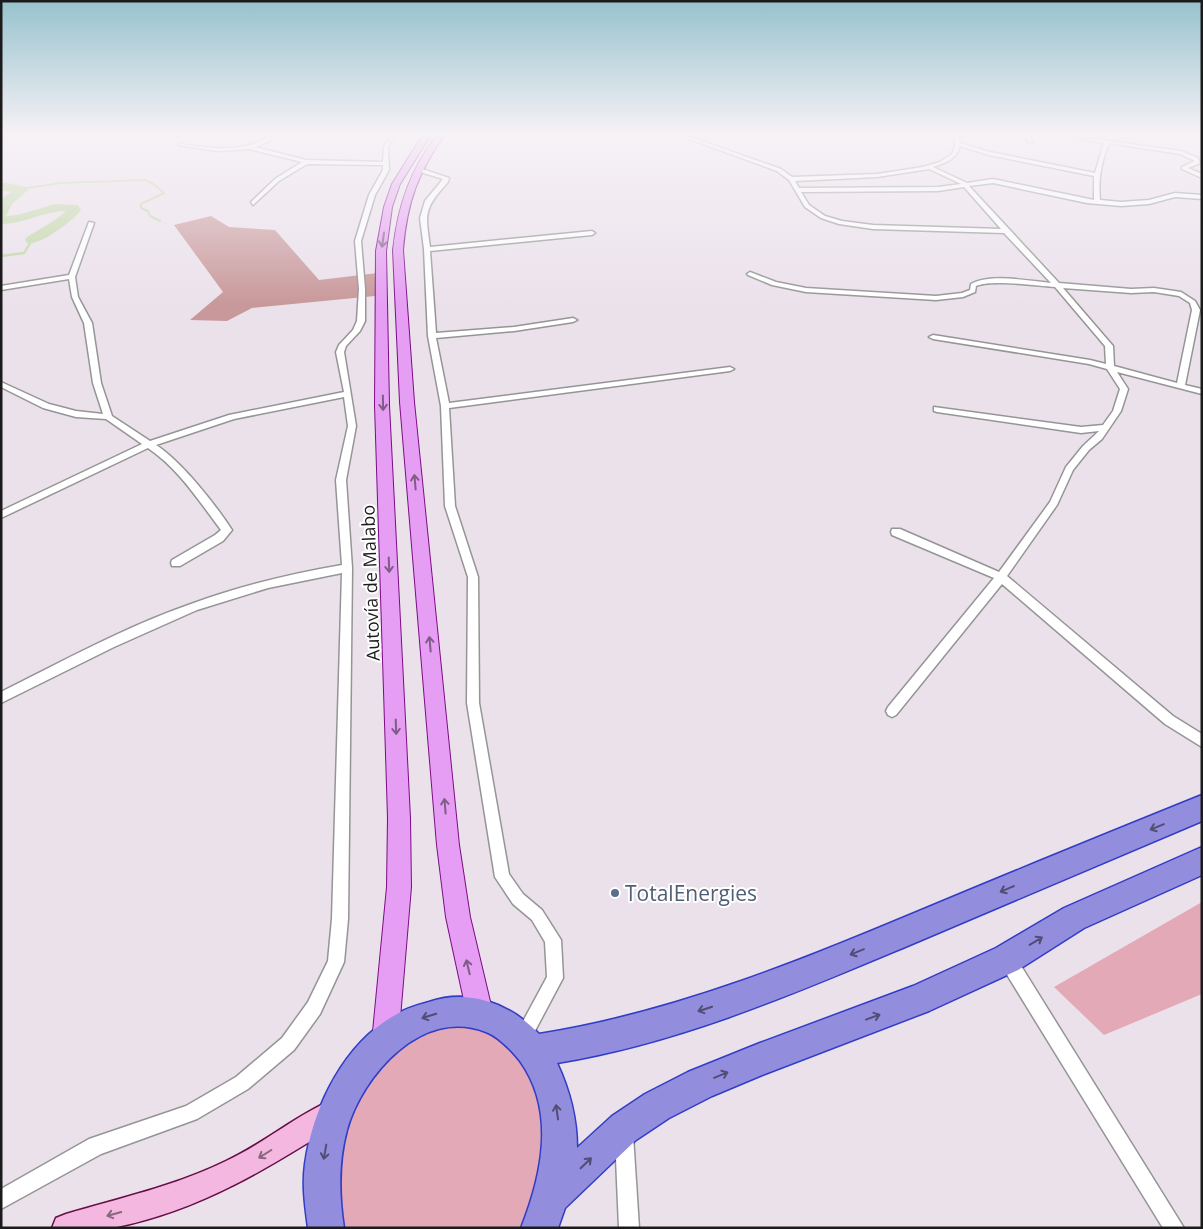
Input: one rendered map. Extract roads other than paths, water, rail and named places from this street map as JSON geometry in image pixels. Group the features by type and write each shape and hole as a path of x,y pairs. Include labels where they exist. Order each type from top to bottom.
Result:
{"highway":[{"path":"527,1045 572,1046 604,1040 722,1004 859,952 1202,808"},
{"path":"551,1196 624,1128 657,1106 700,1084 760,1059 918,1000 1007,959 1074,918 1202,861"},
{"path":"326,1228 321,1179 324,1155 336,1110 357,1072 384,1042 400,1030 432,1015 456,1012 480,1014 509,1028 527,1045 543,1068 551,1086 557,1112 559,1150 557,1173 539,1228"}],"main road":[{"name":"Autovía de Malabo","path":"384,1042 399,887 399,818 382,405 381,251 388,207 394,190"},
{"path":"410,190 400,226 398,250 407,402 448,845 458,917 480,1014"},
{"path":"66,1228 190,1191 223,1177 254,1161 336,1110"}],"street":[{"path":"253,203 266,190"},
{"path":"1,1200 96,1146 191,1113 242,1083 288,1044 314,1008 336,962 340,919 347,568 341,480 352,426 351,406 340,352 343,345 356,331 361,320 362,289 358,241 375,190"},
{"path":"438,190 428,201 423,218 428,249 432,336 445,406 450,506 473,577 473,704 502,877 518,899 537,915 553,940 555,978 527,1045"},
{"path":"796,190 807,206 824,217 842,223 873,227 1006,231"},
{"path":"892,711 1001,577 1054,503 1068,469 1086,448 1099,438 1117,411 1124,389 1110,367 1110,346 971,190"},
{"path":"1042,190 1097,201 1132,203 1175,195 1202,197"},
{"path":"1095,190 1097,201"},
{"path":"91,223 72,277 75,297 88,323 97,383 108,417"},
{"path":"428,249 592,233"},
{"path":"750,274 774,284 806,290 936,298 962,295 973,291 973,285 979,282 1056,284 1131,291 1154,290 1181,294 1193,302 1196,310 1181,385"},
{"path":"1,288 72,277"},
{"path":"432,336 514,329 573,320"},
{"path":"933,337 1110,367 1202,392"},
{"path":"445,406 730,370"},
{"path":"1,384 46,406 76,414 108,417 166,456 184,475 227,530 219,538 176,563"},
{"path":"1,516 148,445 232,417 348,394"},
{"path":"937,409 1081,430 1106,426"},
{"path":"896,532 1001,577 1169,720 1202,742"},
{"path":"1,698 155,623 221,598 288,578 347,568"},
{"path":"1007,959 1174,1228"},
{"path":"624,1128 628,1228"}],"waterway":[{"path":"1,213 6,202 22,190"},
{"path":"160,221 150,216 148,211 141,208 141,204 164,193 161,190"},
{"path":"1,220 19,219 55,208 73,208 74,210 65,220 32,240"},
{"path":"1,256 24,253 32,240"}],"place":[{"name":"TotalEnergies","path":"615,893"}]}
